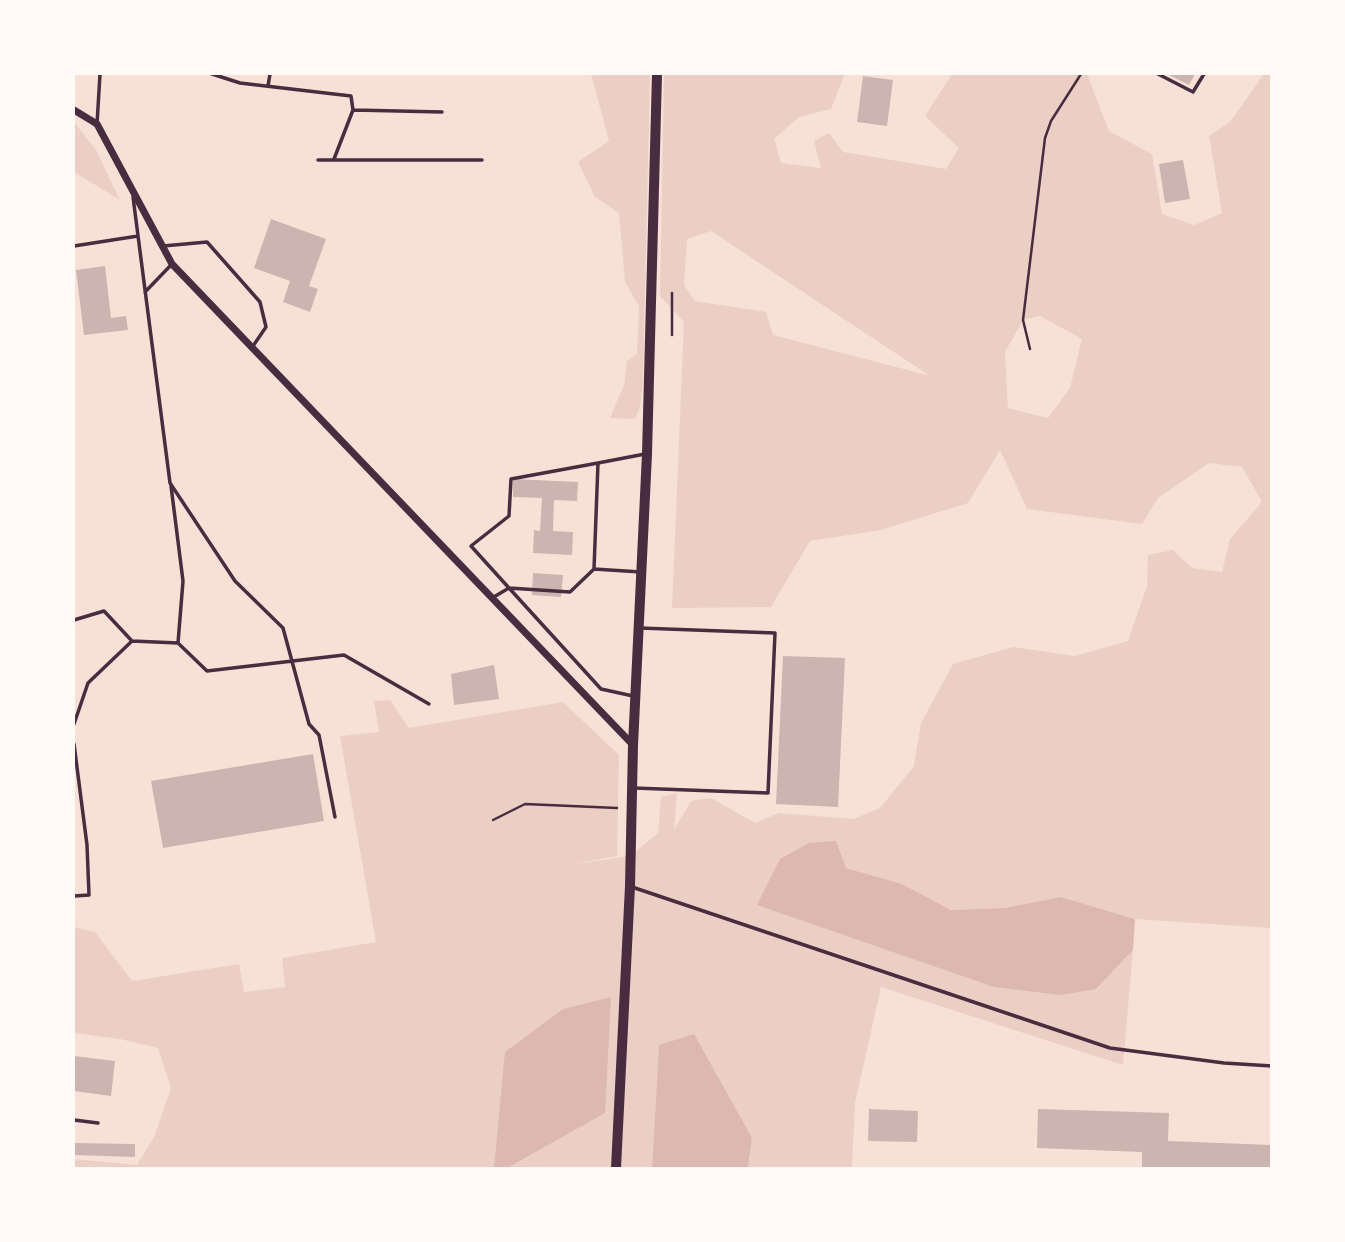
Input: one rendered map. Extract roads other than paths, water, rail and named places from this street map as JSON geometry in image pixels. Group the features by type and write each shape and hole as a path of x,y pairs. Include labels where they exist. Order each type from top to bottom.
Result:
{"street":[{"path":"616,1168 647,454 657,74"},
{"path":"74,110 97,124 172,264 633,745"}],"lane":[{"path":"97,124 100,74"},
{"path":"212,74 240,83 351,96 353,110 334,159"},
{"path":"268,86 271,74"},
{"path":"1158,74 1193,92 1204,74"},
{"path":"353,110 442,111"},
{"path":"318,160 482,160"},
{"path":"132,188 183,581 178,643"},
{"path":"74,246 138,236"},
{"path":"162,246 207,242 260,302 266,327 251,348"},
{"path":"145,292 172,264"},
{"path":"635,696 601,689 471,546 509,516 511,479 647,454"},
{"path":"491,598 509,588 570,592 594,569 598,463"},
{"path":"170,483 235,581 283,628 309,724 319,735 335,817"},
{"path":"594,569 641,572"},
{"path":"74,620 104,611 132,641 178,643 207,671 344,655 429,704"},
{"path":"632,788 768,793 775,634 638,628"},
{"path":"74,724 88,683 132,641"},
{"path":"74,744 89,895 74,895"},
{"path":"630,886 1110,1048 1224,1063 1272,1066"},
{"path":"74,1120 98,1123"}]}
